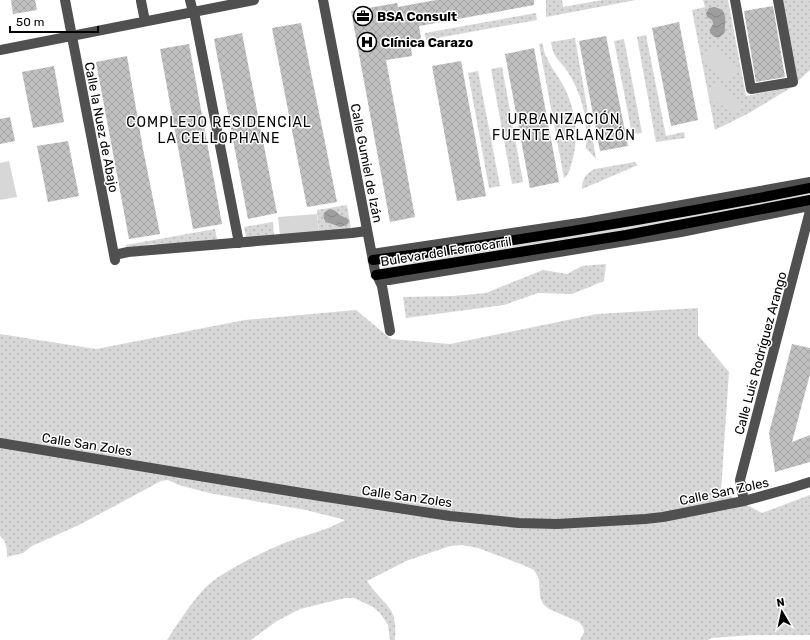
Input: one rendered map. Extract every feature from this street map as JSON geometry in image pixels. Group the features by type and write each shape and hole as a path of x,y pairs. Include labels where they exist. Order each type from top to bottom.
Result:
{"main road":[{"name":"Bulevar del Ferrocarril","path":"372,257 602,226 810,188"},
{"name":"Bulevar del Ferrocarril","path":"376,275 626,235 810,200"}],"street":[{"name":"Calle la Nuez de Abajo","path":"65,0 114,257 128,252 239,243"},
{"path":"190,0 198,29 239,243 367,231"},
{"path":"0,50 254,0"},
{"name":"Calle Gumiel de Izán","path":"323,0 372,257 376,275 382,286 390,331"},
{"path":"735,0 751,89 793,82 778,0"},
{"path":"141,1 145,21"},
{"name":"Bulevar del Ferrocarril","path":"372,257 586,222 810,182"},
{"name":"Bulevar del Ferrocarril","path":"376,275 380,278 389,280 412,277 681,232 810,206"},
{"name":"Calle Luis Rodríguez Arango","path":"744,501 740,480 810,211"},
{"name":"Calle San Zoles","path":"0,443 296,493 422,512 504,522 557,524 645,519 744,501 810,482"}],"shaded area":[{"path":"546,0 562,0 563,7 602,0 636,0 546,17"},
{"path":"703,0 728,0 746,96 792,87 749,113 715,130 692,10 705,7","holes":["718,7 725,14 725,32 710,29"]},
{"path":"782,0 810,0 810,70 797,82"},
{"path":"536,13 537,20 426,40 425,33"},
{"path":"646,35 666,136 684,132 685,138 656,142 637,37"},
{"path":"575,38 596,159 586,148 584,110 578,91 568,72 555,55 551,42"},
{"path":"624,39 642,133 632,134 614,41"},
{"path":"542,43 546,56 568,96 574,115 576,134 574,153 569,171 564,178 539,44"},
{"path":"714,44 739,68 727,80 702,57"},
{"path":"502,67 523,182 512,184 491,69"},
{"path":"478,71 500,186 489,188 468,73"},
{"path":"719,82 744,105 734,116 708,94"},
{"path":"9,161 17,197 0,200 0,163"},
{"path":"635,162 638,165 582,189 584,179 587,174 595,169"},
{"path":"768,201 768,204 712,216 413,265 412,260 679,219"},
{"path":"347,205 351,229 319,232 317,210"},
{"path":"317,214 319,232 280,236 278,217"},
{"path":"273,222 274,235 246,237 244,227"},
{"path":"215,229 217,239 199,243 176,243 163,247 154,244 127,248 126,245"},
{"path":"606,264 604,281 572,294 538,293 504,305 406,318 403,297 453,296 486,293 543,270 567,274 582,266"},
{"path":"698,308 698,335 729,372 721,491 762,513 810,495 810,635 753,635 711,638 708,640 580,640 584,632 583,627 579,622 549,609 543,604 540,597 539,579 534,570 478,548 462,545 450,546 406,561 367,581 392,612 395,628 395,640 390,640 388,625 380,613 373,607 354,598 345,598 300,609 277,621 251,640 167,640 198,596 210,583 220,576 266,551 331,527 345,520 306,510 209,493 179,485 168,480 161,481 79,525 32,546 23,553 7,557 7,548 0,536 0,334 96,349 245,320 356,310 391,339 450,344 597,314"}],"water":[{"path":"714,7 722,10 725,16 725,32 720,37 715,37 710,33 710,29 713,24 712,20 707,17 706,13 709,8"},
{"path":"330,209 348,219 348,224 341,227 326,222 324,214"}],"building":[{"path":"11,0 35,0 37,10 13,14"},
{"path":"436,0 534,0 534,5 419,26 422,45 411,47 412,56 386,60 415,217 390,222 351,11 397,3 398,7"},
{"path":"773,6 785,77 756,82 744,11"},
{"path":"679,22 698,120 671,126 652,28"},
{"path":"301,23 337,202 307,207 272,28"},
{"path":"242,33 277,213 248,219 214,39"},
{"path":"606,36 628,146 600,151 579,41"},
{"path":"189,44 222,224 193,229 160,49"},
{"path":"534,48 559,182 530,188 505,54"},
{"path":"127,56 143,149 160,234 129,239 96,62"},
{"path":"461,61 486,196 457,201 432,66"},
{"path":"54,66 64,122 33,128 22,72"},
{"path":"10,117 15,141 0,144 0,119"},
{"path":"68,141 79,196 48,202 37,146"},
{"path":"792,344 810,348 810,374 792,442 810,435 810,462 775,472 769,433"}],"place":[{"name":"BSA Consult","path":"363,16"},
{"name":"Clínica Carazo","path":"367,42"}],"district":[{"name":"URBANIZACIÓN FUENTE ARLANZÓN","path":"564,128"},
{"name":"COMPLEJO RESIDENCIAL LA CELLOPHANE","path":"219,130"}]}
